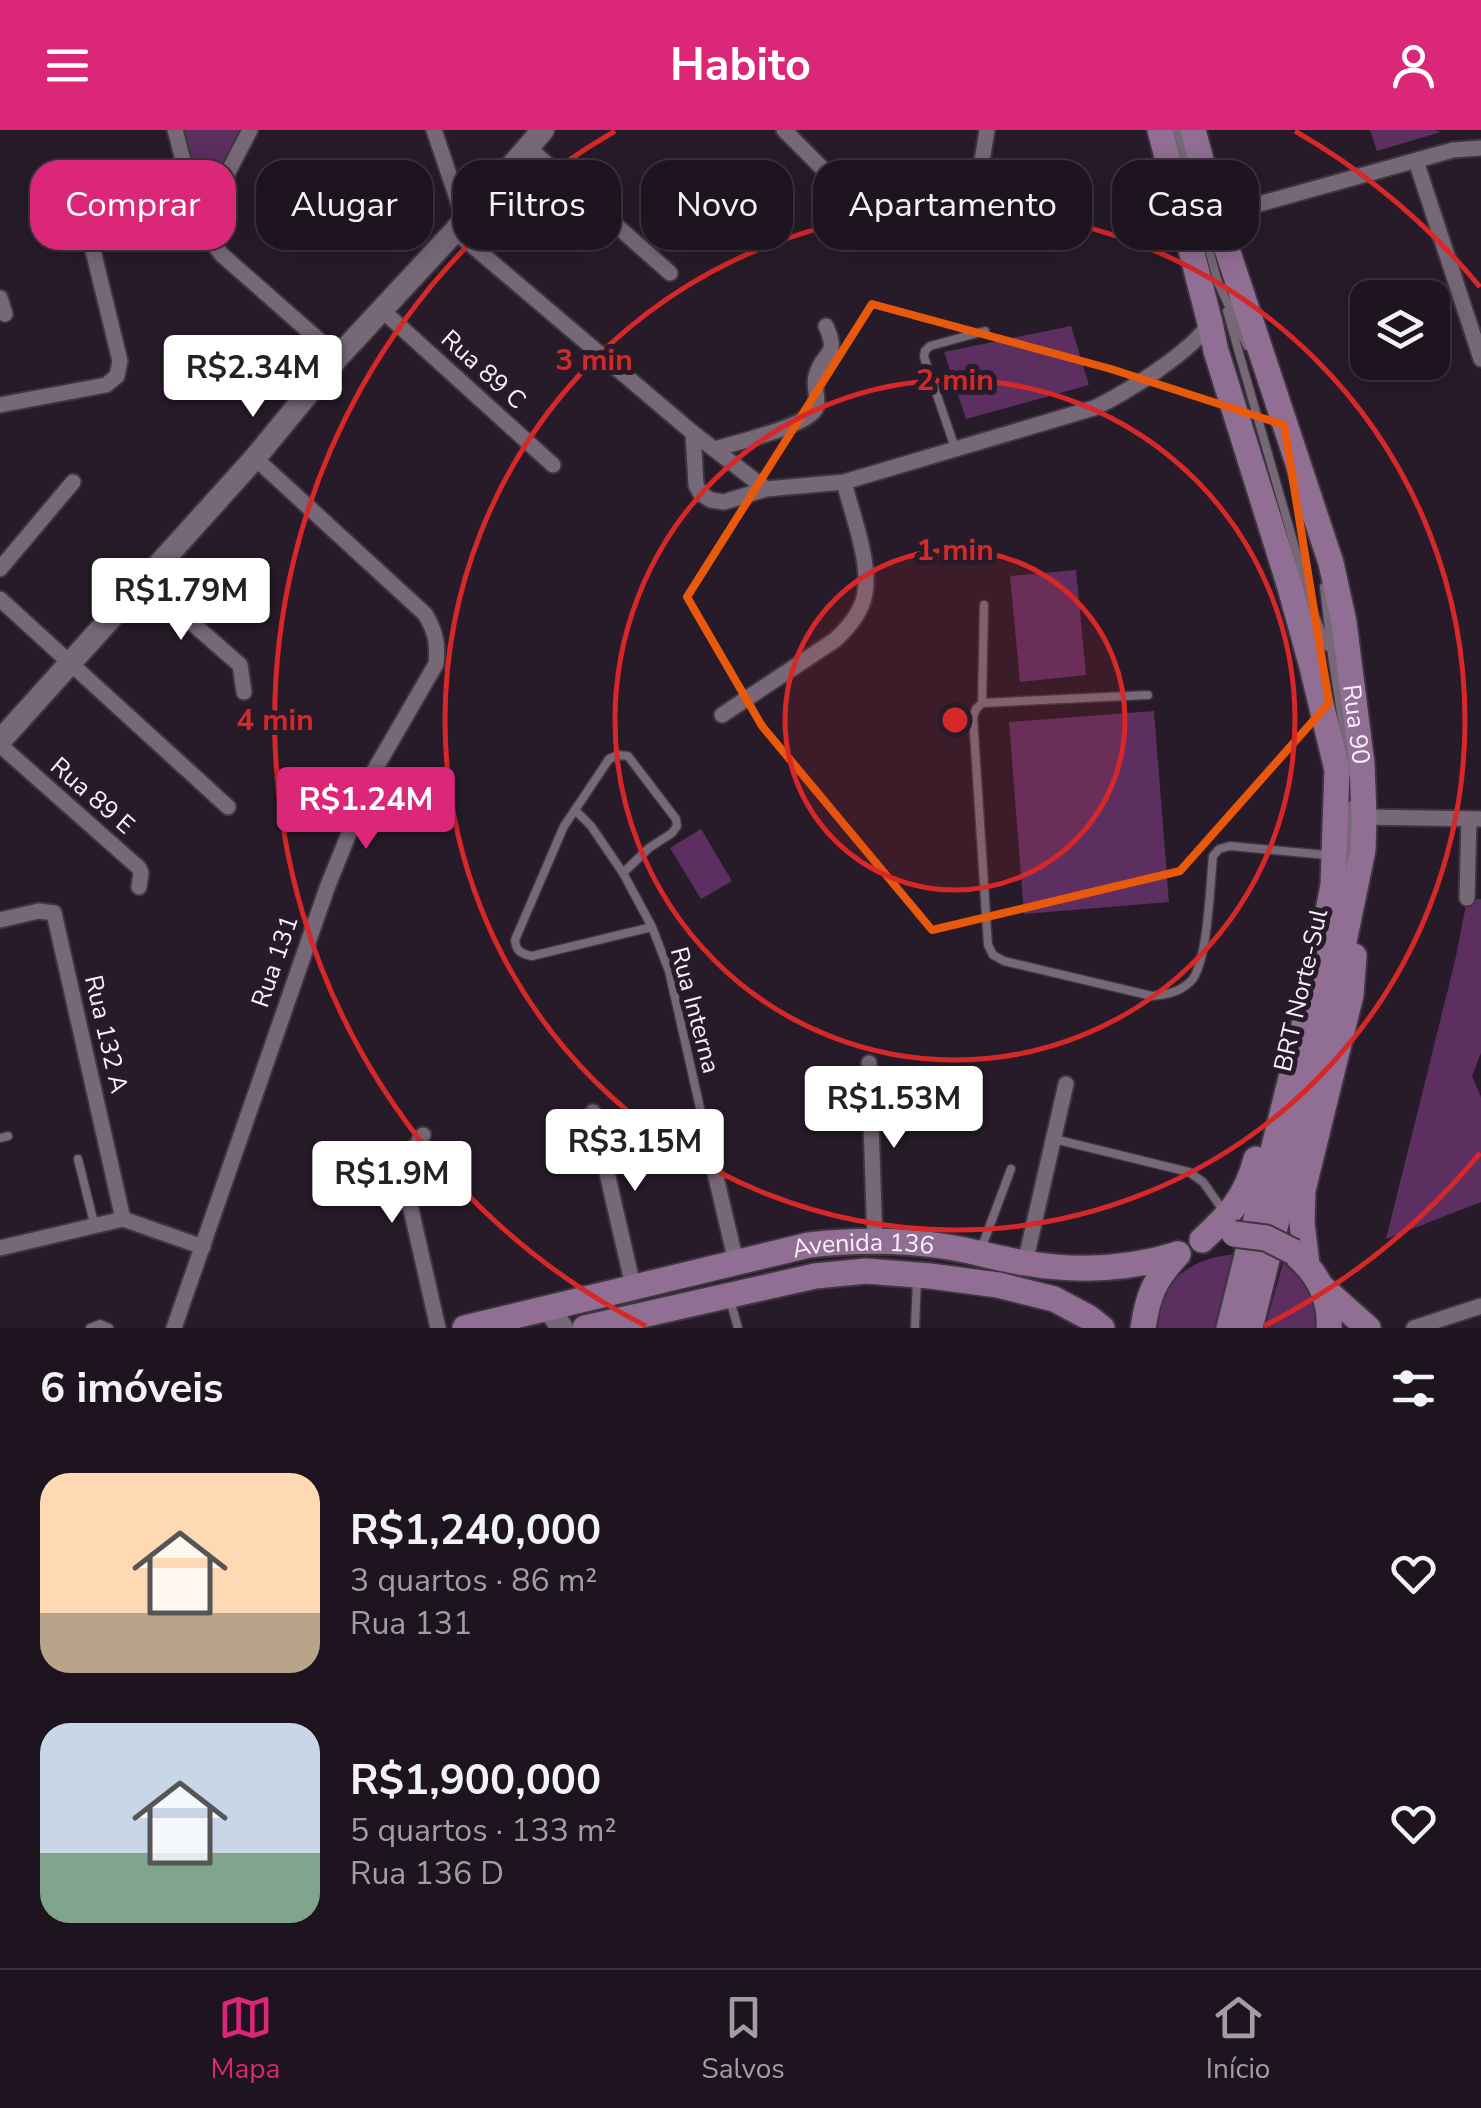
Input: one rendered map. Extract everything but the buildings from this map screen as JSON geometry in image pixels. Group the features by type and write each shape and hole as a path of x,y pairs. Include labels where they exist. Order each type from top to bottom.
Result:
{"main road":[{"name":"Rua 90","path":"1160,130 1216,351 1312,667 1337,770 1333,884 1314,986 1229,1328"},
{"name":"Rua 90","path":"1193,130 1201,160"},
{"name":"Rua 90","path":"1227,250 1331,563 1344,622 1362,764 1358,807 1362,850 1333,994 1250,1328"},
{"path":"1231,1225 1251,1178 1309,948 1334,823"},
{"path":"1301,1259 1303,1190 1352,995 1362,850"},
{"path":"1143,1328 1147,1300 1159,1275 1178,1254 1231,1225 1266,1238 1301,1259 1322,1288 1368,1328"},
{"name":"Avenida 136","path":"472,1327 555,1318 633,1286 808,1245 875,1242 946,1247 1077,1269 1146,1264 1178,1254"},
{"name":"Avenida 136","path":"600,1326 815,1276 866,1272 998,1285 1054,1299 1102,1328"},
{"path":"1322,1288 1329,1328"}],"street":[{"path":"175,130 184,160"},
{"path":"234,160 250,130"},
{"path":"434,130 453,199"},
{"path":"784,130 814,160"},
{"path":"982,160 987,130"},
{"path":"517,160 536,139 670,273"},
{"path":"1259,204 1453,150 1481,148"},
{"path":"1416,161 1481,357"},
{"path":"0,744 256,458 338,357 453,233"},
{"path":"0,405 106,385 117,376 120,361 93,250"},
{"path":"218,250 338,357"},
{"path":"488,250 694,434 766,489"},
{"name":"Rua 89 C","path":"382,310 553,465"},
{"path":"694,434 696,486 711,500 724,502 766,489 844,482 1094,408 1182,352 1210,323"},
{"path":"714,449 790,426 812,414 816,407 816,375 833,342 826,326"},
{"path":"1182,352 1210,348 1216,351"},
{"name":"Rua 131","path":"174,1328 327,888 374,771 436,664 438,646 435,629 425,614 256,458"},
{"path":"0,569 73,482"},
{"path":"722,716 852,625 864,600 866,570 844,482"},
{"path":"144,581 240,665 244,692"},
{"path":"0,599 228,807"},
{"name":"Rua 89 E","path":"0,744 139,868 139,887"},
{"path":"1358,807 1475,819 1468,898"},
{"name":"Rua 132 A","path":"0,920 39,911 54,913 123,1219"},
{"path":"869,1062 875,1242"},
{"path":"1026,1263 1066,1084"},
{"path":"594,1112 633,1286"},
{"path":"424,1135 404,1164 403,1174 438,1328"},
{"path":"707,1139 736,1262"},
{"path":"0,1248 123,1219 203,1246"},
{"path":"1414,1328 1450,1322 1481,1306"}],"lane":[{"path":"1177,130 1314,614 1332,656"},
{"path":"1218,280 1272,401 1316,551"},
{"path":"955,448 925,351 930,346 985,331"},
{"path":"1324,584 1351,782"},
{"path":"982,703 984,606"},
{"path":"1148,695 982,703 976,709 973,717 988,944 993,955 1004,961 1152,996 1176,992 1194,980 1202,958 1213,856 1219,848 1327,855"},
{"path":"623,873 677,826 628,756 609,760 564,826 515,940 516,948 532,956 652,927"},
{"name":"BRT Norte-Sul","path":"1344,885 1352,812 1358,807"},
{"name":"Rua Interna","path":"575,810 591,826 623,873 652,927 669,971 707,1139"},
{"name":"BRT Norte-Sul","path":"1282,1156 1336,924"},
{"path":"1054,1139 1189,1172 1203,1182 1231,1225"},
{"path":"78,1158 96,1227"},
{"path":"979,1254 1011,1169"},
{"path":"1240,1328 1278,1174"},
{"path":"915,1328 918,1275"},
{"path":"728,1295 738,1328"},
{"path":"90,1328 100,1324 109,1328"}],"highlighted area":[{"path":"872,304 1111,369 1284,425 1329,703 1180,871 932,930 762,726 687,597"}],"shaded area":[{"path":"180,130 244,130 229,160 189,160"},
{"path":"1370,130 1434,130 1441,132 1377,151"},
{"path":"1071,326 1089,385 966,419 944,352"},
{"path":"1076,570 1086,675 1020,682 1010,576"},
{"path":"1154,711 1169,902 1024,914 1009,722"},
{"path":"701,829 732,881 701,899 670,848"},
{"path":"1481,899 1481,1053 1472,1076 1481,1097 1481,1202 1386,1239 1467,900"},
{"path":"1237,1254 1218,1328 1158,1328 1166,1292 1181,1274 1201,1262"},
{"path":"1283,1263 1311,1290 1323,1328 1265,1328"}]}
